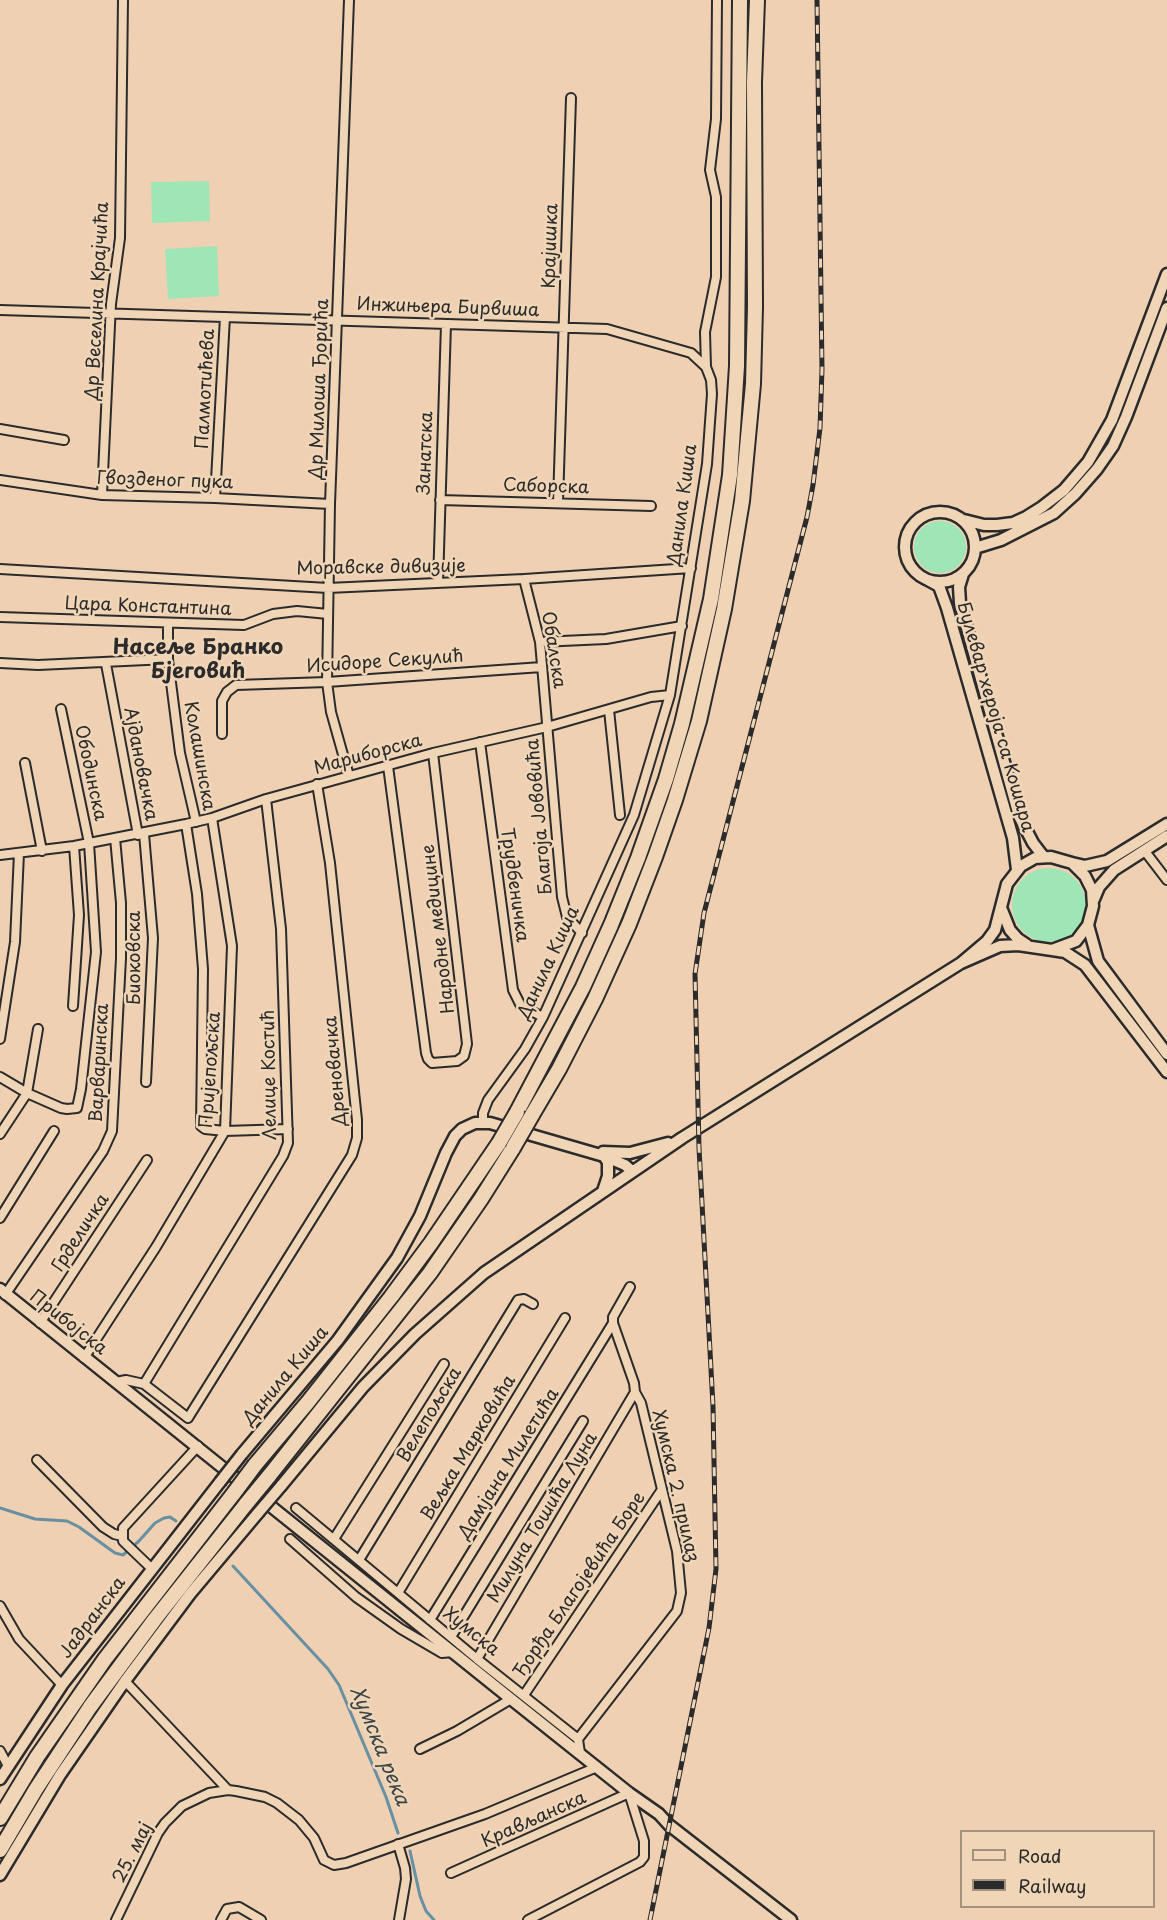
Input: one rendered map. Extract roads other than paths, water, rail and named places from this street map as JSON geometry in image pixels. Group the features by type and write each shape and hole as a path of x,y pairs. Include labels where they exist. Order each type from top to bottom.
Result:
{"highway":[{"path":"0,1818 43,1749 105,1659 255,1465 391,1297 444,1224 499,1143 517,1112 575,1004 611,925 648,832 698,662 718,561 730,475 739,308 740,0"},
{"path":"0,1850 36,1789 90,1707 155,1619 429,1273 476,1207 513,1148 577,1035 614,958 655,857 684,771 711,672 729,583 746,467 754,367 754,82 757,0"}],"main road":[{"path":"964,520 972,533 975,548 973,558 963,574 946,581 928,580 915,572 907,559 905,543 910,529 920,517 935,512 950,513 964,520 984,525 1013,523 1026,517 1064,490 1088,462 1112,420 1167,274"},
{"path":"975,548 1018,533 1054,513 1076,494 1097,469 1113,446 1126,417 1167,308"},
{"name":"Булевар хероја са Кошара","path":"963,574 959,587 960,603 1019,816 1043,856"},
{"name":"Булевар хероја са Кошара","path":"928,580 939,586 947,608 1013,838 1017,870"},
{"path":"0,1875 60,1775 125,1681 190,1594 363,1387 447,1305 484,1273 632,1171 960,963 990,937 997,925 1007,884 1017,870 1031,860 1043,856 1085,866 1107,861 1167,824"},
{"path":"1052,950 1076,941 1088,925 1099,887 1108,876 1167,836"},
{"path":"1072,863 1088,880 1094,900"},
{"path":"1002,903 1006,924 1018,939 1030,947"},
{"path":"1088,925 1098,961 1167,1054"},
{"path":"960,963 1000,946 1065,952 1085,965 1167,1072"},
{"path":"483,1122 586,1150 625,1165 632,1171"},
{"name":"Данила Киша","path":"220,1482 338,1340 397,1258 420,1216 455,1137 468,1125 483,1122"},
{"path":"586,1150 630,1153 682,1138"},
{"path":"602,1191 608,1176 608,1162 604,1156"},
{"name":"Прибојска","path":"3,1292 198,1446"},
{"name":"Хумска","path":"198,1446 511,1699 791,1920"},
{"name":"Јадранска","path":"0,1779 62,1685 220,1482"}],"street":[{"name":"Др Веселина Крајчића","path":"102,495 111,313 120,238 123,0"},
{"name":"Др Милоша Ђорића","path":"349,0 330,504 327,682 331,712 349,776"},
{"name":"Данила Киша","path":"483,1122 485,1106 525,1049 543,1017 582,933 633,815 670,695 707,464 712,394 711,380 706,367 705,332 716,277 716,197 710,170 716,119 717,0"},
{"name":"Крајишка","path":"558,502 572,99"},
{"name":"Инжињера Бирвиша","path":"0,310 607,329 691,353 706,367"},
{"name":"Палмотићева","path":"215,498 225,317"},
{"name":"Занатска","path":"438,583 446,324"},
{"path":"0,429 64,440"},
{"name":"Гвозденог пука","path":"0,480 102,495 330,504"},
{"name":"Саборска","path":"440,500 651,506"},
{"name":"Моравске дивизије","path":"0,569 328,588 691,568"},
{"name":"Обалска","path":"524,579 540,642 548,727"},
{"name":"Цара Константина","path":"0,616 168,624 244,625 273,614 297,611 328,614"},
{"name":"Колашинска","path":"168,624 168,659 180,753 196,822"},
{"path":"540,642 606,639 682,626"},
{"path":"0,663 106,664 168,659"},
{"name":"Ајдановачка","path":"106,664 141,834"},
{"name":"Исидоре Секулић","path":"222,734 222,701 231,688 242,684 327,682 542,667"},
{"name":"Мариборска","path":"0,855 74,846 196,822 317,784 433,753 548,727 651,697 670,695"},
{"name":"Ободинска","path":"27,1093 67,1109 77,1108 96,952 89,843 62,709"},
{"path":"609,710 620,815"},
{"name":"Благоја Јововића","path":"548,727 562,897 567,917 582,933"},
{"name":"Трудбеничка","path":"480,742 513,990 521,1006 543,1017"},
{"name":"Народне медицине","path":"388,766 426,1053 432,1062 450,1062 461,1058 468,1048 433,753"},
{"path":"25,763 42,851"},
{"name":"Дреновачка","path":"144,1384 188,1418 352,1155 357,1138 330,863 317,784"},
{"name":"Лелице Костић","path":"144,1384 283,1156 288,1143 281,929 266,799"},
{"name":"Пријепољска","path":"84,1358 156,1247 225,1131 232,946 212,818"},
{"path":"186,824 197,894 203,969 201,1126 205,1129 225,1131 288,1129"},
{"name":"Биоковска","path":"141,834 153,938 146,1082"},
{"name":"Варваринска","path":"3,1292 103,1151 112,1131 122,957 121,903 115,838"},
{"path":"73,1006 79,915 74,846"},
{"path":"1144,850 1167,880"},
{"path":"0,1039 15,942 19,853"},
{"path":"0,1134 27,1093 38,1029"},
{"path":"0,1077 3,1081 27,1093"},
{"path":"0,1218 54,1131"},
{"name":"Грделичка","path":"40,1323 147,1160"},
{"path":"613,1323 613,1317 630,1287"},
{"name":"Велепољска","path":"359,1560 518,1300 524,1299 533,1304"},
{"name":"Вељка Марковића","path":"398,1593 566,1318"},
{"name":"Хумска 2. прилаз","path":"578,1739 677,1611 681,1593 677,1551 641,1403 635,1392 613,1323"},
{"name":"Дамјана Милетића","path":"430,1620 613,1323"},
{"path":"334,1539 444,1364"},
{"path":"116,1382 126,1380 144,1384"},
{"name":"Милуна Тошића Луна","path":"477,1659 635,1392"},
{"path":"451,1637 582,1421"},
{"path":"151,1568 126,1545 122,1536 126,1524 198,1446"},
{"path":"37,1460 103,1527 122,1536"},
{"name":"Ђорђа Благојевића Боре","path":"524,1695 662,1491"},
{"name":"Хумска","path":"296,1508 477,1659 578,1739"},
{"name":"Хумска","path":"290,1539 356,1597 401,1629 442,1653 453,1652"},
{"path":"0,1606 19,1639 62,1685"},
{"path":"125,1681 228,1790"},
{"path":"420,1749 457,1731 511,1699"},
{"path":"578,1739 580,1753"},
{"path":"0,1751 8,1766"},
{"path":"399,1920 406,1879 398,1844 485,1814 597,1767"},
{"name":"25. мај","path":"116,1920 165,1823 182,1806 209,1793 228,1790 265,1797 277,1803 299,1820 314,1838 324,1860 329,1864 346,1863 398,1844"},
{"path":"528,1920 640,1862 644,1857 644,1842 629,1793"},
{"name":"Крављанска","path":"451,1873 629,1793"},
{"path":"221,1920 227,1909 238,1907 261,1920"}],"waterway":[{"name":"Хумска река","path":"0,1508 35,1519 67,1521 115,1553 123,1555 155,1523 170,1517 176,1521"},
{"name":"Хумска река","path":"233,1566 328,1669 339,1685 386,1797 398,1833"},
{"name":"Хумска река","path":"410,1851 420,1896 426,1911 434,1920"}],"railway":[{"path":"650,1920 709,1628 716,1569 713,1406 699,1148 695,974 704,913 807,517 820,428 822,369 817,0"}],"district":[{"name":"Насеље Бранко Бјеговић","path":"198,660"}]}
